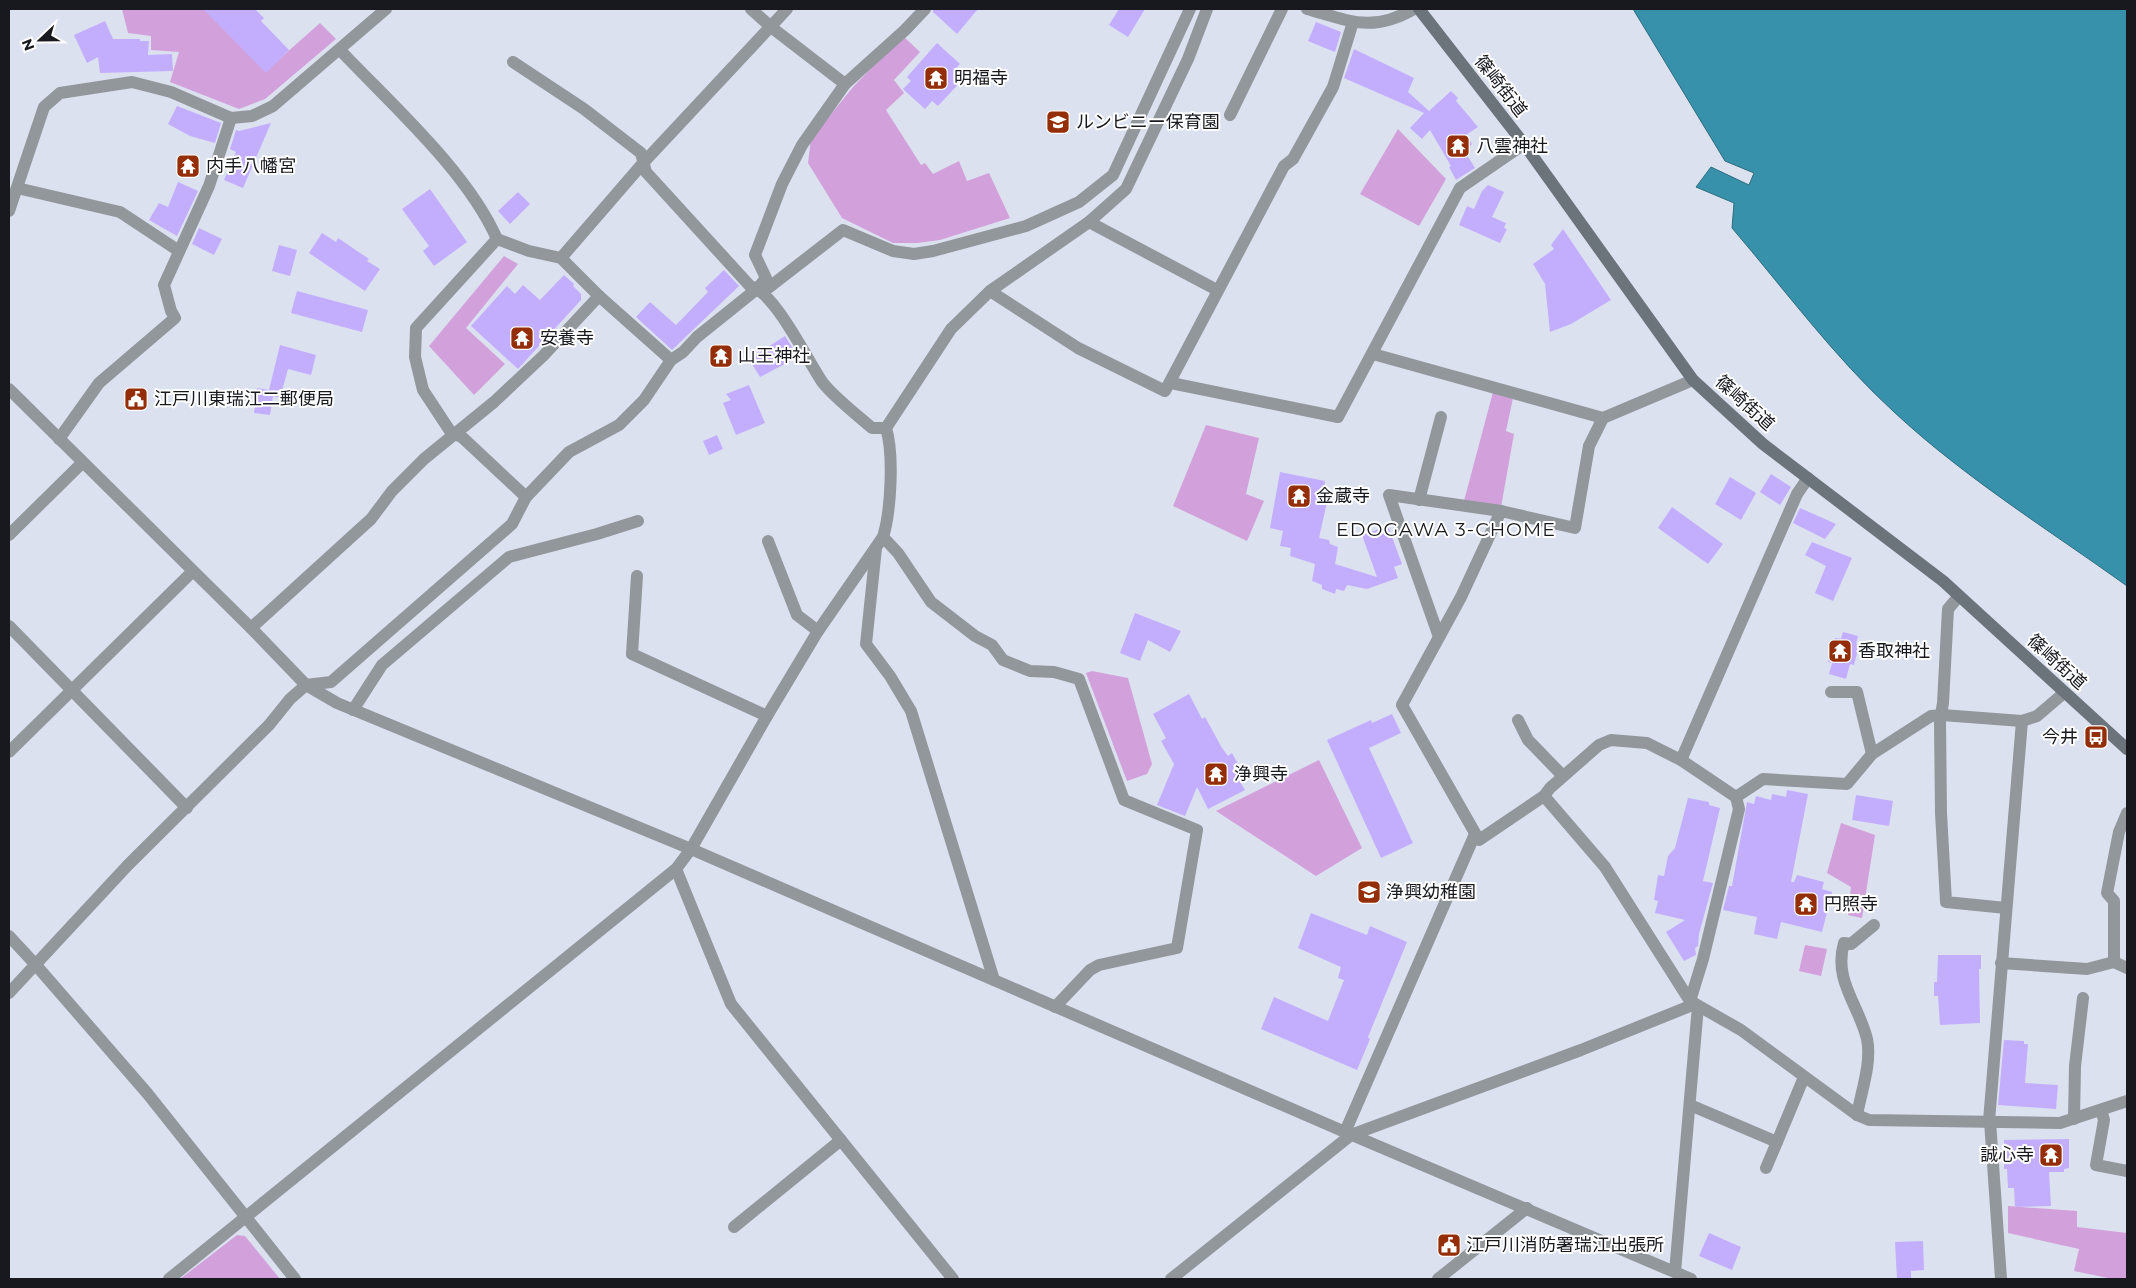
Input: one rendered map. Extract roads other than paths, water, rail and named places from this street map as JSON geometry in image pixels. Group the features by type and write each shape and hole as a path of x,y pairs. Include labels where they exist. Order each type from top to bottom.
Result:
{"main road":[{"name":"篠崎街道","path":"1419,9 1524,144 1694,380 1763,444 1959,596 2127,749"}],"street":[{"path":"9,211 44,107 60,93 132,82 171,92 231,118 252,116 273,106 386,9"},
{"path":"751,9 771,27 845,84"},
{"path":"561,258 644,162 787,9"},
{"path":"761,290 766,278 755,255 782,184 802,145 845,84 906,30 925,9"},
{"path":"9,993 128,865 269,725 290,699 306,685 331,682 512,524 526,497 569,452 618,424 644,400 671,360 684,352 697,338 761,290 843,230 893,251 914,254 933,251 1026,226 1066,210 1114,174 1190,9"},
{"path":"886,428 951,329 990,291 1089,222 1126,189 1188,59 1207,9"},
{"path":"1230,115 1282,9"},
{"path":"1307,9 1353,22 1383,23 1396,20 1414,9"},
{"path":"990,291 1087,352 1165,391 1171,383 1217,290 1284,166 1293,159 1333,87 1353,22"},
{"path":"340,50 442,157 480,210 497,240 529,251 561,258 599,296 671,360"},
{"path":"513,62 584,109 642,155 646,172 750,286 761,290 785,321 824,384 872,428 886,428"},
{"path":"59,439 99,383 175,318 171,311 164,285 209,186 231,118"},
{"path":"1171,383 1338,417 1460,188 1524,144"},
{"path":"17,188 120,212 180,251"},
{"path":"1089,222 1217,290"},
{"path":"497,240 445,294 416,328 415,357 423,390 450,431 464,438 526,497"},
{"path":"251,628 371,519 392,491 424,459 456,434 543,356 599,296"},
{"path":"1373,354 1603,418 1694,380"},
{"path":"9,389 192,572 251,628 306,685 353,710 691,849 1348,1134 1527,1208 1689,1279"},
{"path":"1419,500 1441,417"},
{"path":"1439,638 1389,495 1501,511 1575,528 1589,446 1603,418"},
{"path":"169,1279 676,869 691,849 818,631 879,543 887,524 892,444 886,428"},
{"path":"9,535 82,463"},
{"path":"1681,760 1797,494 1808,478"},
{"path":"1501,511 1461,597 1402,705 1479,840 1544,796 1563,776 1599,745 1611,740 1647,743 1681,760 1736,797 1739,809 1694,1004 1690,1105 1675,1272"},
{"path":"353,710 382,665 510,557 638,521"},
{"path":"768,541 797,615 818,631"},
{"path":"879,543 866,644 890,676 911,711 994,980"},
{"path":"879,543 898,553 931,602 975,636 992,645 1003,660 1030,671 1054,672 1079,679 1124,800 1197,830 1177,948 1098,965 1090,970 1055,1007"},
{"path":"9,752 192,572"},
{"path":"637,576 632,654 767,716"},
{"path":"1959,596 1948,609 1942,715 1940,721 1941,813 1946,902 2006,908"},
{"path":"9,626 187,808"},
{"path":"1830,692 1857,692 1872,754"},
{"path":"1736,797 1763,779 1847,784 1872,754 1931,716 1942,715 2022,721 2037,716 2064,693"},
{"path":"1518,720 1528,740 1563,776"},
{"path":"2001,1279 1990,1121 2001,963 2022,721"},
{"path":"1544,796 1605,867 1694,1004 1714,1013 1741,1030 1857,1115 1869,1120 2060,1123 2127,1101"},
{"path":"2114,962 2114,901 2107,892 2119,832 2127,813"},
{"path":"1348,1134 1475,834"},
{"path":"676,869 731,1004 953,1279"},
{"path":"1857,1115 1867,1062 1867,1039 1846,990 1842,976 1840,956 1844,944 1851,944 1874,925"},
{"path":"9,936 147,1093 295,1279"},
{"path":"2001,963 2087,969 2114,962 2127,968"},
{"path":"2074,1119 2075,1066 2084,998"},
{"path":"1171,1279 1348,1134 1581,1050 1694,1004"},
{"path":"1766,1168 1804,1077"},
{"path":"1690,1105 1778,1142"},
{"path":"2101,1110 2104,1120 2096,1165 2127,1171"},
{"path":"734,1227 841,1140"},
{"path":"1438,1279 1527,1208"}],"water":[{"path":"1633,9 2127,9 2127,586 2008,503 1921,436 1872,391 1810,323 1732,228 1734,203 1696,187 1711,167 1749,185 1754,173 1725,161"}],"place":[{"name":"明福寺","path":"936,78"},
{"name":"ルンビニー保育園","path":"1058,122"},
{"name":"八雲神社","path":"1458,146"},
{"name":"内手八幡宮","path":"188,166"},
{"name":"安養寺","path":"522,338"},
{"name":"山王神社","path":"721,356"},
{"name":"江戸川東瑞江二郵便局","path":"136,399"},
{"name":"金蔵寺","path":"1299,496"},
{"name":"香取神社","path":"1840,651"},
{"name":"今井","path":"2096,737"},
{"name":"浄興寺","path":"1216,774"},
{"name":"浄興幼稚園","path":"1369,892"},
{"name":"円照寺","path":"1806,904"},
{"name":"誠心寺","path":"2051,1155"},
{"name":"江戸川消防署瑞江出張所","path":"1449,1245"}],"district":[{"name":"EDOGAWA 3-CHOME","path":"1446,529"}]}
